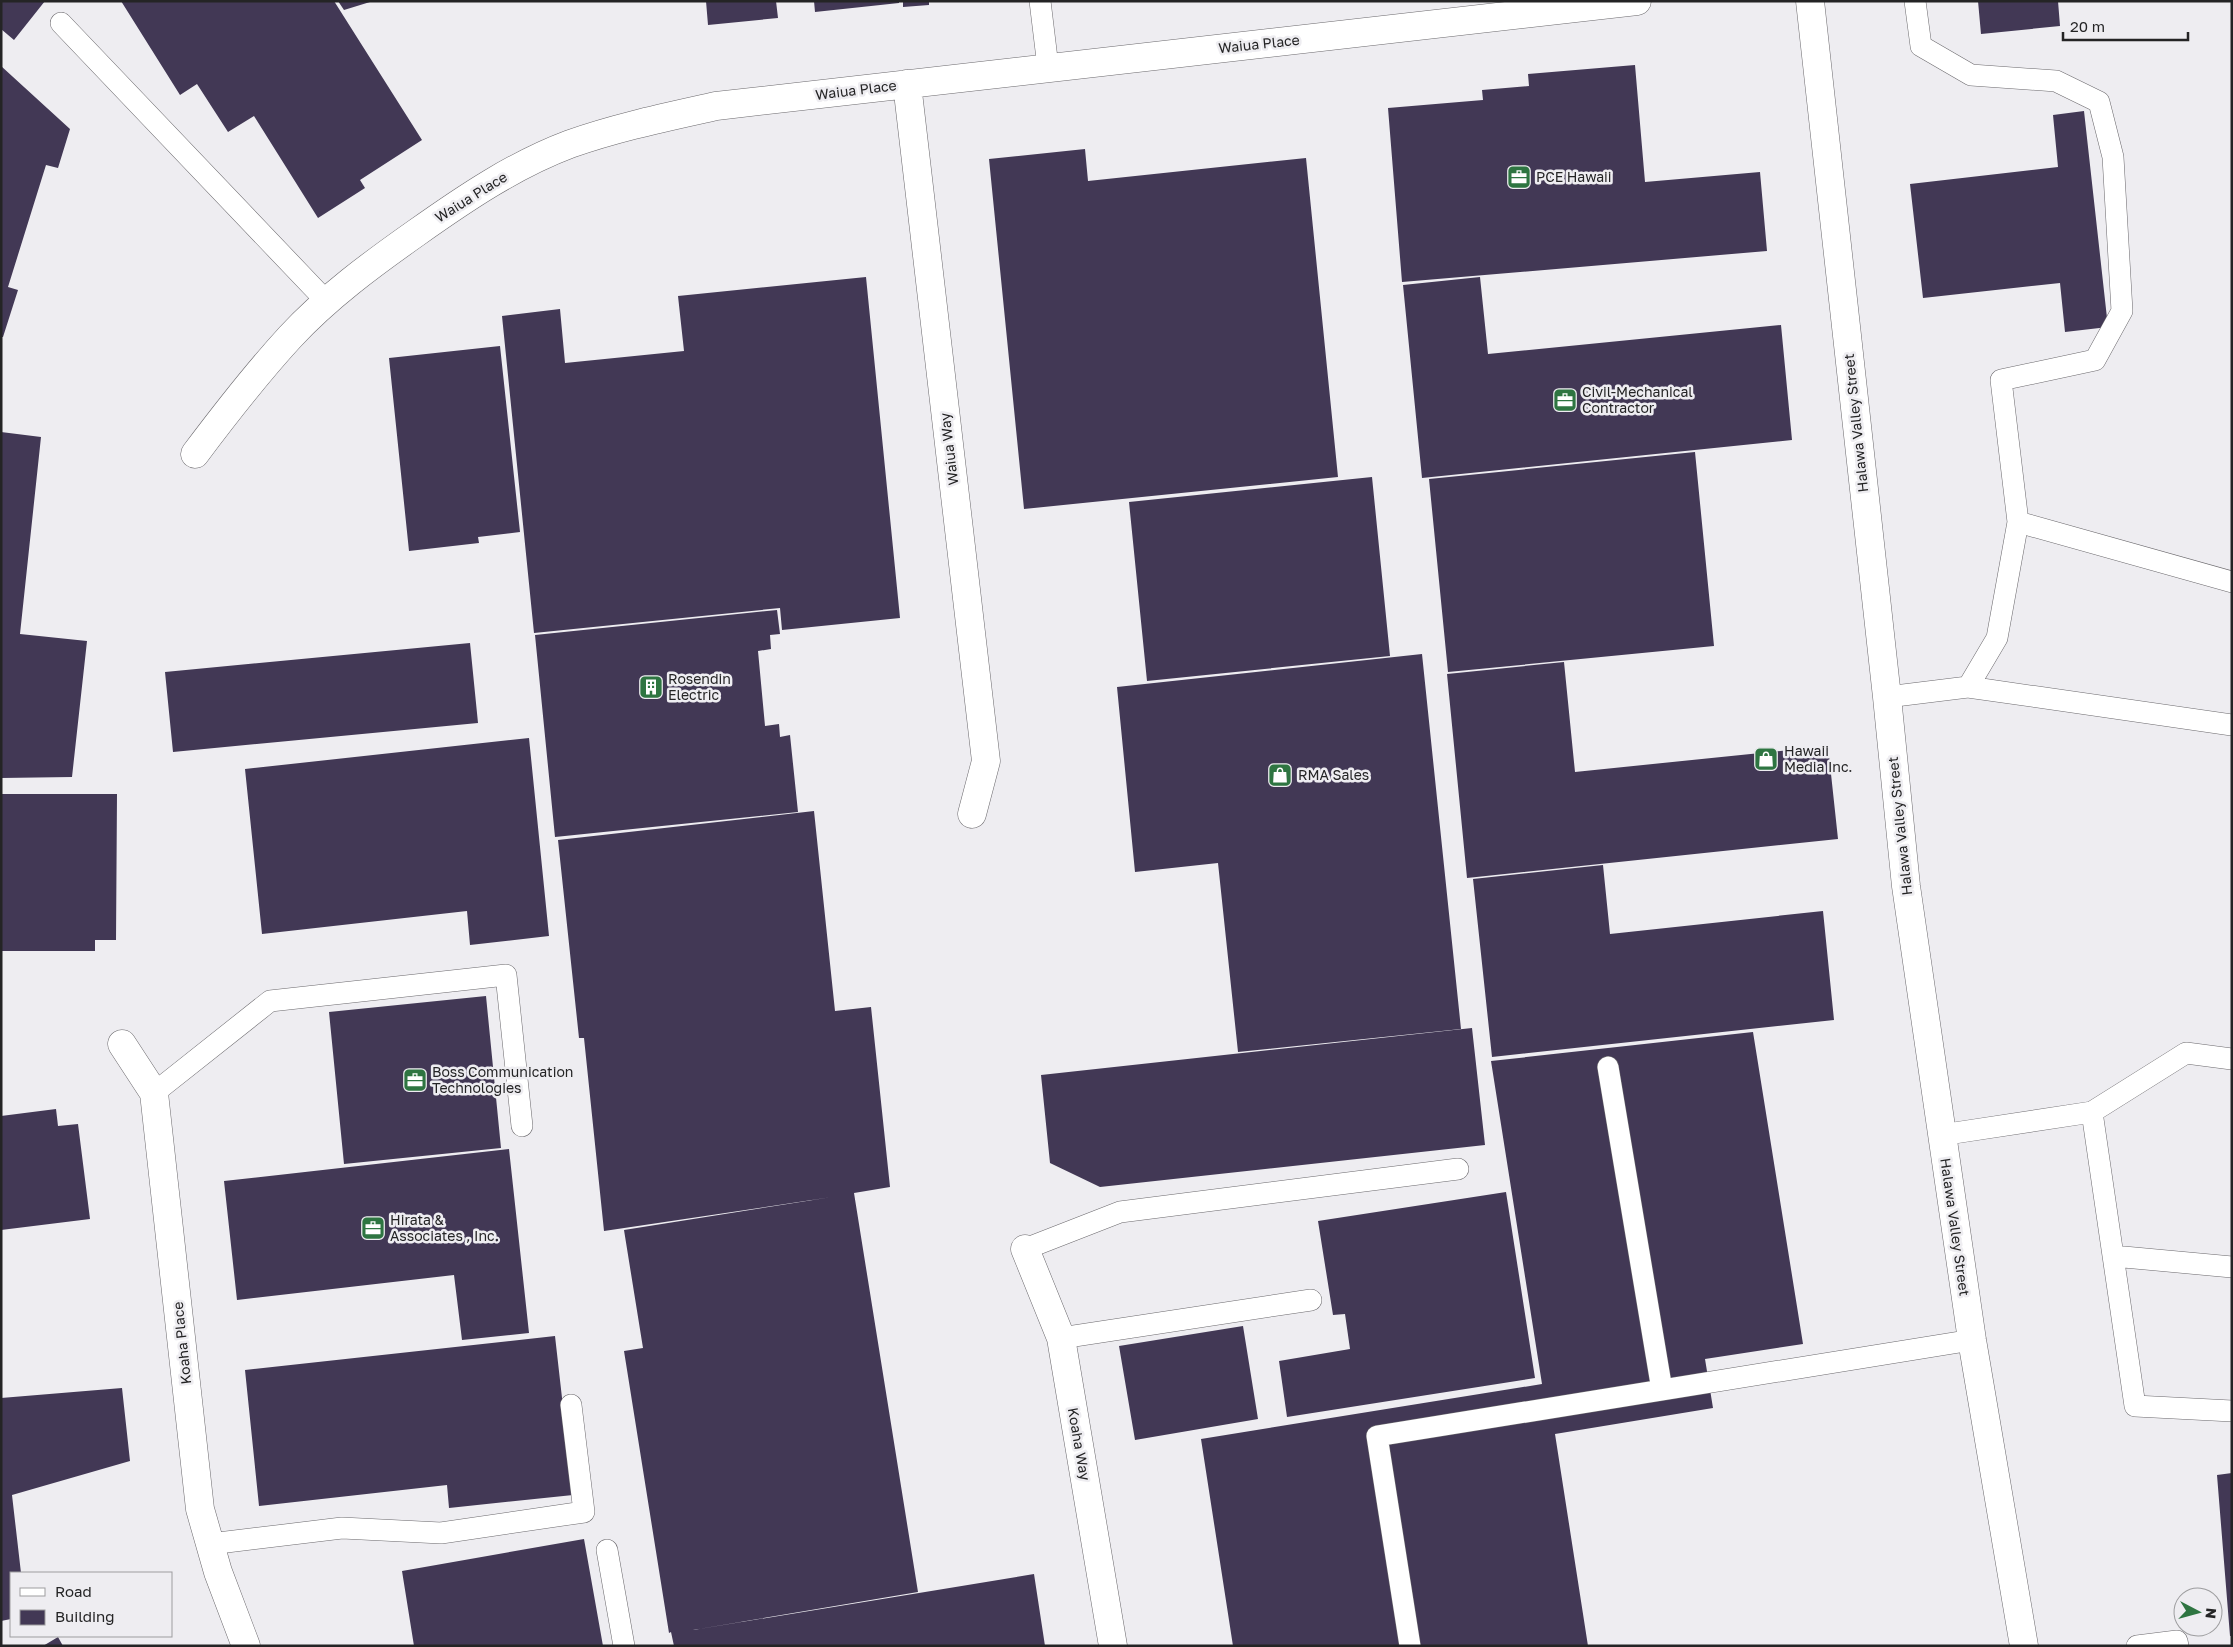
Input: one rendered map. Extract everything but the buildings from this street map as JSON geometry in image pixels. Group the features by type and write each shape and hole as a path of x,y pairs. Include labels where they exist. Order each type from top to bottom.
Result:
{"street":[{"name":"Waiua Place","path":"195,454 262,368 292,335 327,302 385,255 451,208 502,176 569,145 638,123 716,106 1637,1"},
{"name":"Halawa Valley Street","path":"1810,1 1906,886 1972,1340 2024,1646"},
{"name":"Waiua Way","path":"907,84 986,761 972,814"},
{"name":"Koaha Place","path":"122,1044 154,1093 200,1509 218,1572 246,1646"},
{"name":"Koaha Way","path":"1025,1249 1061,1338 1113,1646"}],"lane":[{"path":"1040,1 1048,67"},
{"path":"1915,1 1921,46 1971,75 2056,81 2099,102 2114,157 2122,311 2095,360 2001,380 2018,522 1997,638 1968,686"},
{"path":"61,23 327,302"},
{"path":"2018,522 2232,582"},
{"path":"1887,698 1968,686 2232,725"},
{"path":"154,1093 270,1001 506,975 522,1126"},
{"path":"1941,1135 2092,1112 2186,1053 2232,1059"},
{"path":"1608,1067 1662,1390"},
{"path":"2092,1112 2135,1406 2232,1411"},
{"path":"1025,1249 1120,1212 1458,1169"},
{"path":"2113,1256 2232,1267"},
{"path":"1061,1338 1311,1300"},
{"path":"1410,1646 1377,1436 1972,1340"},
{"path":"210,1544 342,1528 441,1533 584,1512 571,1405"},
{"path":"607,1550 624,1646"},
{"path":"2137,1646 2177,1641 2178,1646"}],"place":[{"name":"PCE Hawaii","path":"1519,177"},
{"name":"Civil-Mechanical Contractor","path":"1565,400"},
{"name":"Rosendin Electric","path":"651,687"},
{"name":"Hawaii Media Inc.","path":"1766,759"},
{"name":"RMA Sales","path":"1280,775"},
{"name":"Boss Communication Technologies","path":"415,1080"},
{"name":"Hirata & Associates , Inc.","path":"373,1228"}]}
